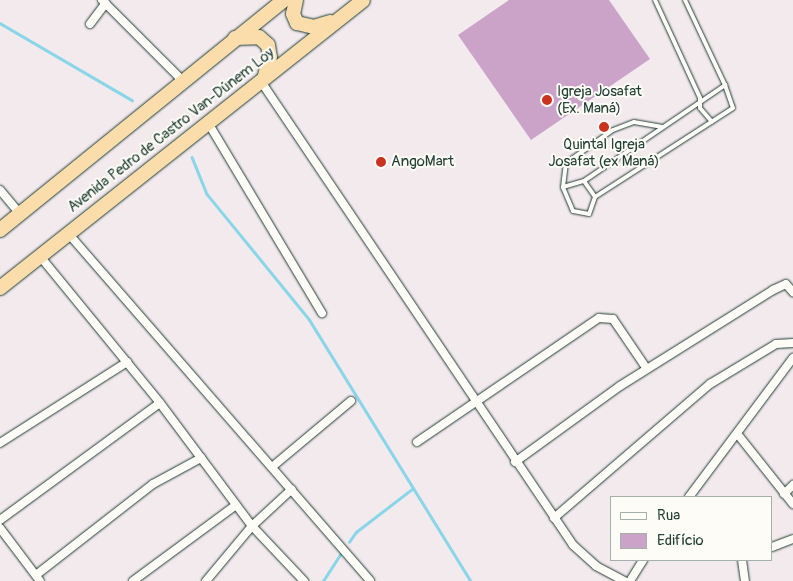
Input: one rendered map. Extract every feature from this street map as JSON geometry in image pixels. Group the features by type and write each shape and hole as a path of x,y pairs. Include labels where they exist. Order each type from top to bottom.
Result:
{"highway":[{"name":"Avenida Pedro de Castro Van-Dúnem Loy","path":"0,230 235,38 286,0"},
{"path":"286,0 302,26 314,27 339,20"},
{"name":"Avenida Pedro de Castro Van-Dúnem Loy","path":"2,286 166,153 363,0"},
{"path":"235,38 259,37 268,44 262,78"},
{"path":"0,299 2,286"}],"street":[{"path":"90,24 104,2 183,82"},
{"path":"262,78 475,402 554,518 588,560 624,581"},
{"path":"207,121 322,313"},
{"path":"0,190 20,214"},
{"path":"68,232 370,581"},
{"path":"39,255 128,362 252,526 304,581"},
{"path":"515,462 647,369 781,286 786,284 793,292"},
{"path":"417,442 599,318 613,319 647,369"},
{"path":"554,518 710,384 776,344 793,343"},
{"path":"690,496 791,368 793,358"},
{"path":"0,443 128,362"},
{"path":"272,467 351,401"},
{"path":"0,520 160,403"},
{"path":"739,436 793,504"},
{"path":"0,528 38,578 153,484 201,458"},
{"path":"784,494 793,485"},
{"path":"206,581 252,526 292,489"},
{"path":"134,581 236,504"},
{"path":"773,547 793,539"},
{"path":"630,581 642,561"},
{"path":"742,561 745,581"}],"lane":[{"path":"654,0 700,98 700,108 712,122"},
{"path":"663,127 634,122 613,130 566,163 563,187 566,202 582,215 589,214 595,197 733,108 725,85 685,0"},
{"path":"563,187 584,181 663,127 700,98 725,85"},
{"path":"584,181 595,197"}],"building":[{"name":"Igreja Josafat (Ex. Maná)","path":"509,0 609,0 650,59 531,140 458,35"}],"waterway":[{"path":"0,23 132,100"},
{"path":"192,157 207,194 309,319 471,581"},
{"path":"349,542 356,532 412,489"},
{"path":"323,581 341,553"}],"place":[{"name":"Igreja Josafat (Ex. Maná)","path":"547,100"},
{"name":"Quintal Igreja Josafat (ex Maná)","path":"604,127"},
{"name":"AngoMart","path":"381,162"}]}
